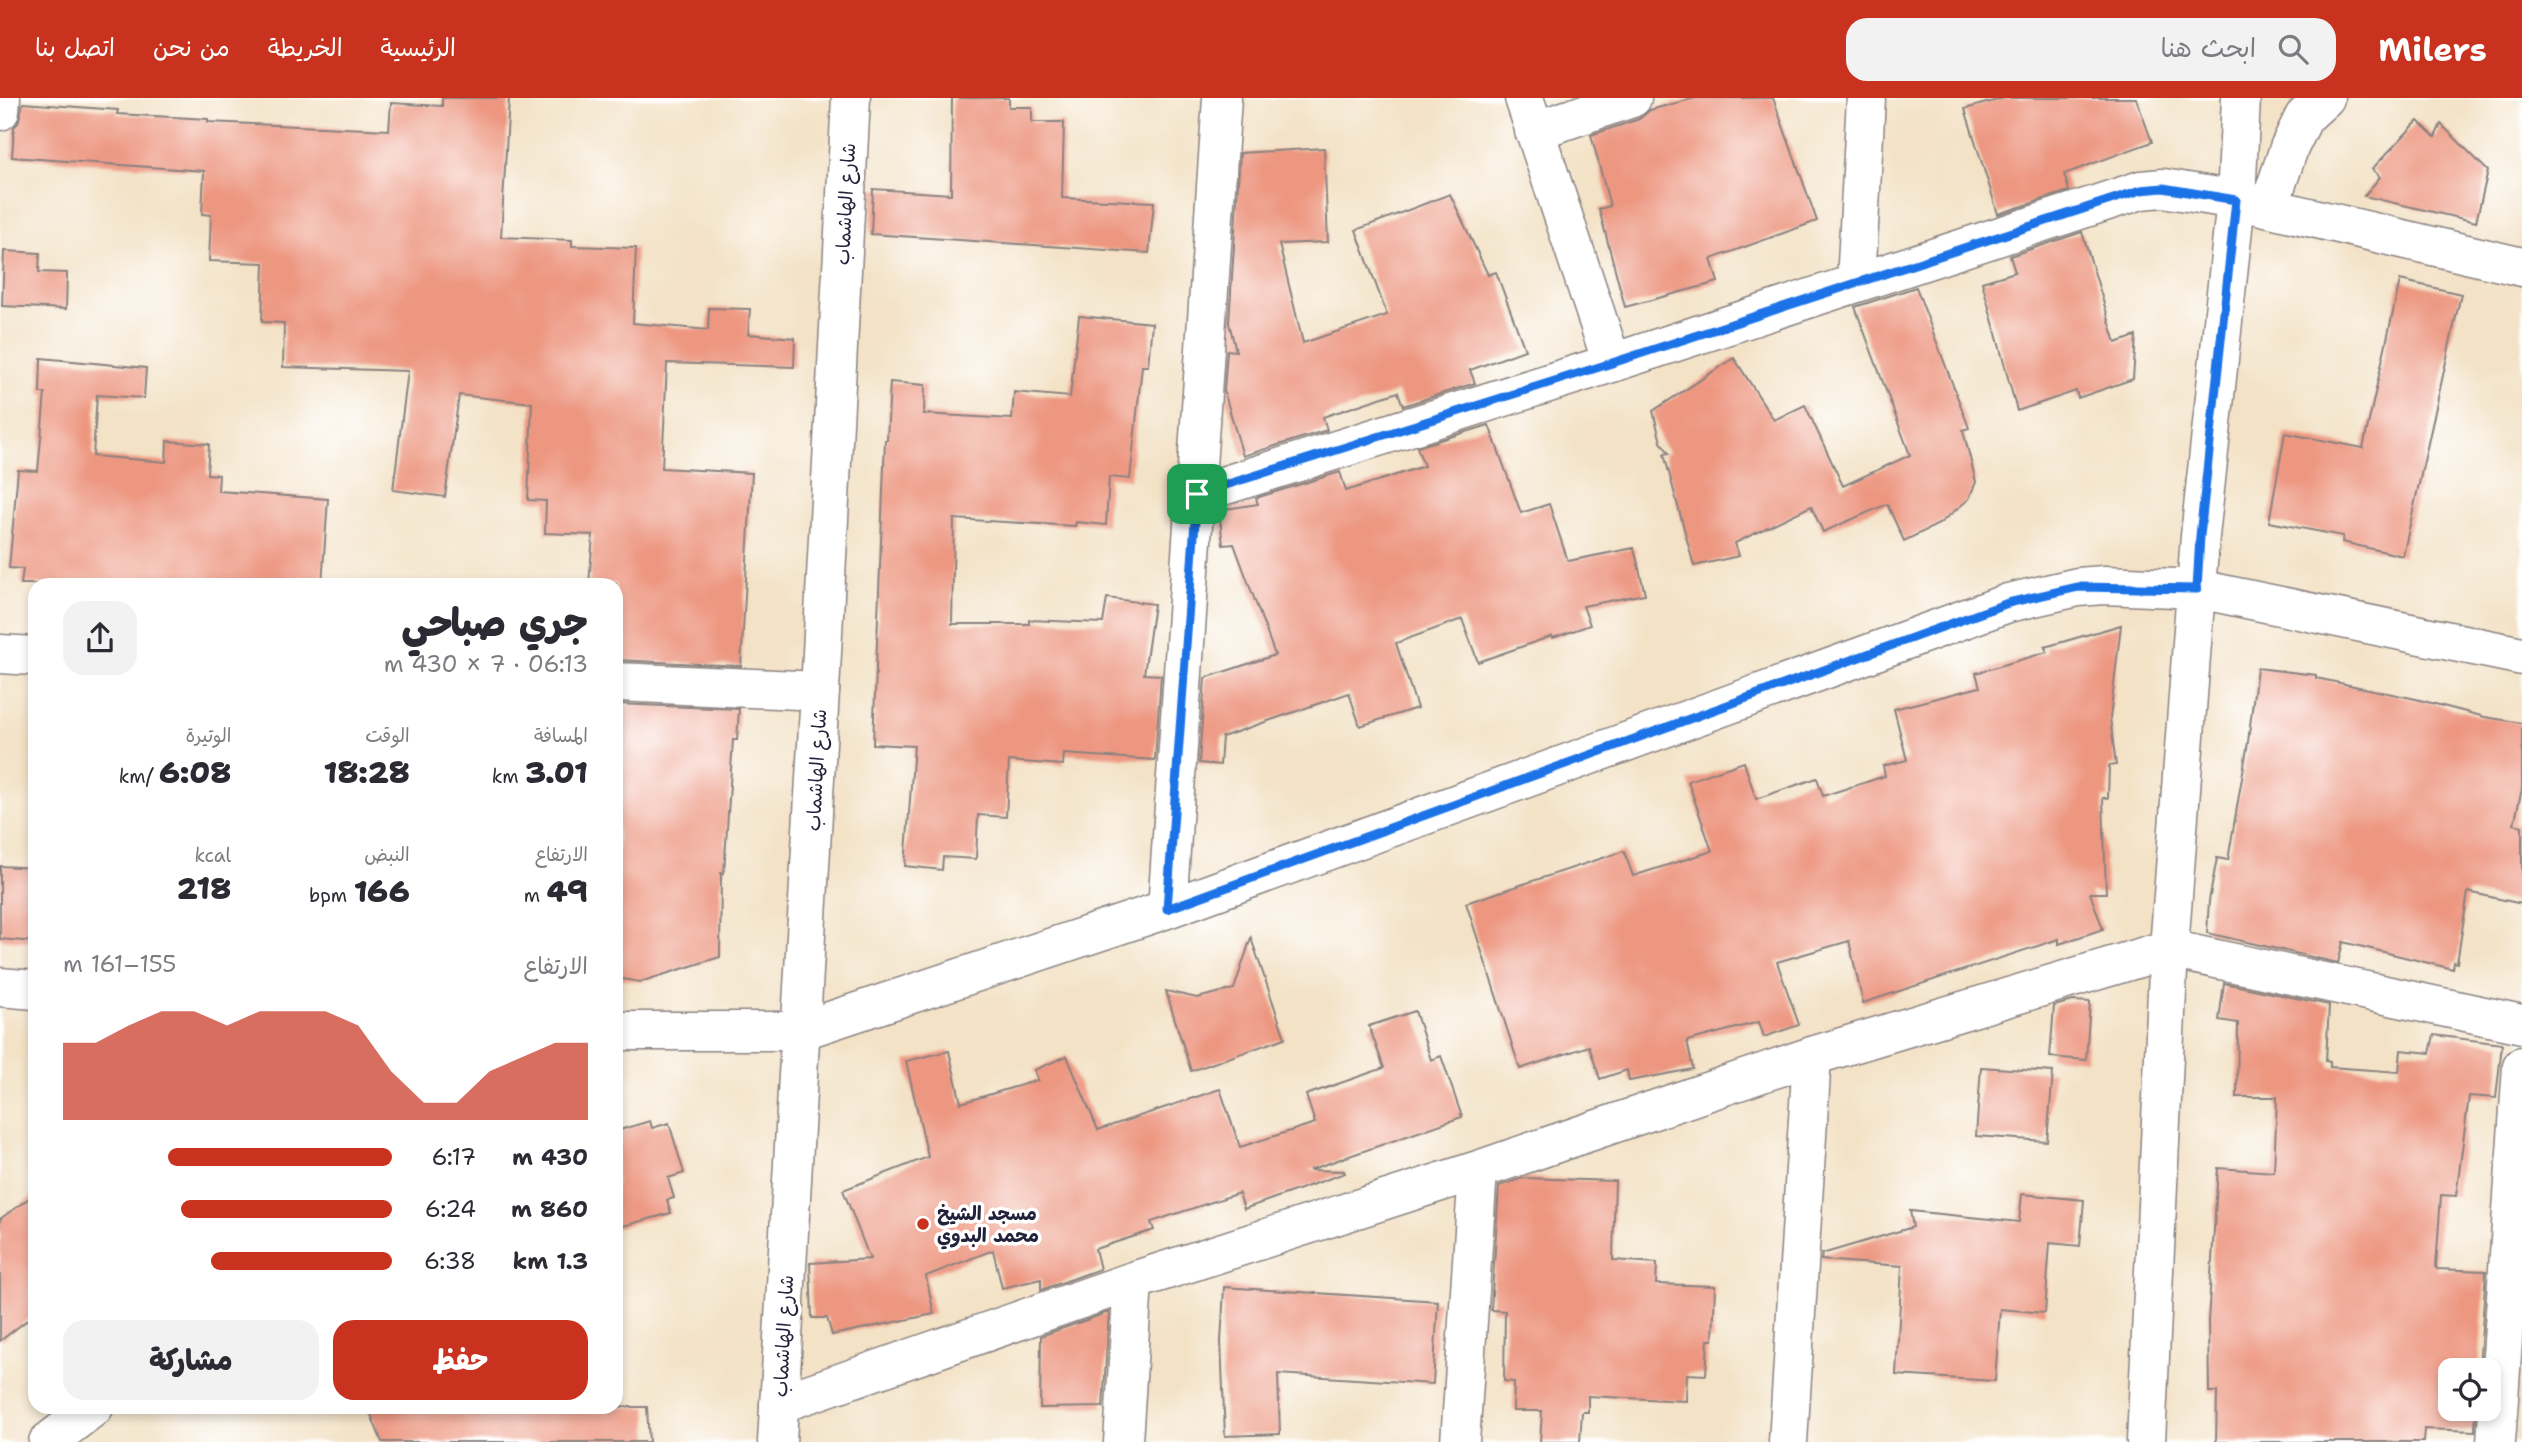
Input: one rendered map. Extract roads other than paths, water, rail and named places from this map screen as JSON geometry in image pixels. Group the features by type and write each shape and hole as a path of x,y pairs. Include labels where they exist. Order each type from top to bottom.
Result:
{"street":[{"path":"0,111 1,98"},
{"name":"شارع الهاشماب","path":"777,1442 820,691 850,98"},
{"path":"1167,909 1222,98"},
{"path":"1612,363 1529,114 1632,98"},
{"path":"1856,282 1866,98"},
{"path":"2146,1442 2169,949 2200,536 2253,204 2241,98"},
{"path":"2253,204 2289,148 2304,117 2325,98"},
{"path":"1197,494 1612,363 2141,190 2163,188 2253,204 2522,267"},
{"path":"623,1031 800,1031 1167,909 2008,603 2078,587 2197,589 2522,656"},
{"path":"0,654 28,656"},
{"path":"623,682 820,691"},
{"path":"779,1404 1133,1281 1478,1170 1812,1056 2169,949 2522,1024"},
{"path":"0,987 28,989"},
{"path":"1788,1442 1812,1056"},
{"path":"2496,1442 2522,1066"},
{"path":"1461,1442 1478,1170"},
{"path":"1123,1442 1133,1281"},
{"path":"48,1442 85,1414"}],"place":[{"name":"مسجد الشيخ محمد البدوي","path":"923,1224"}]}
